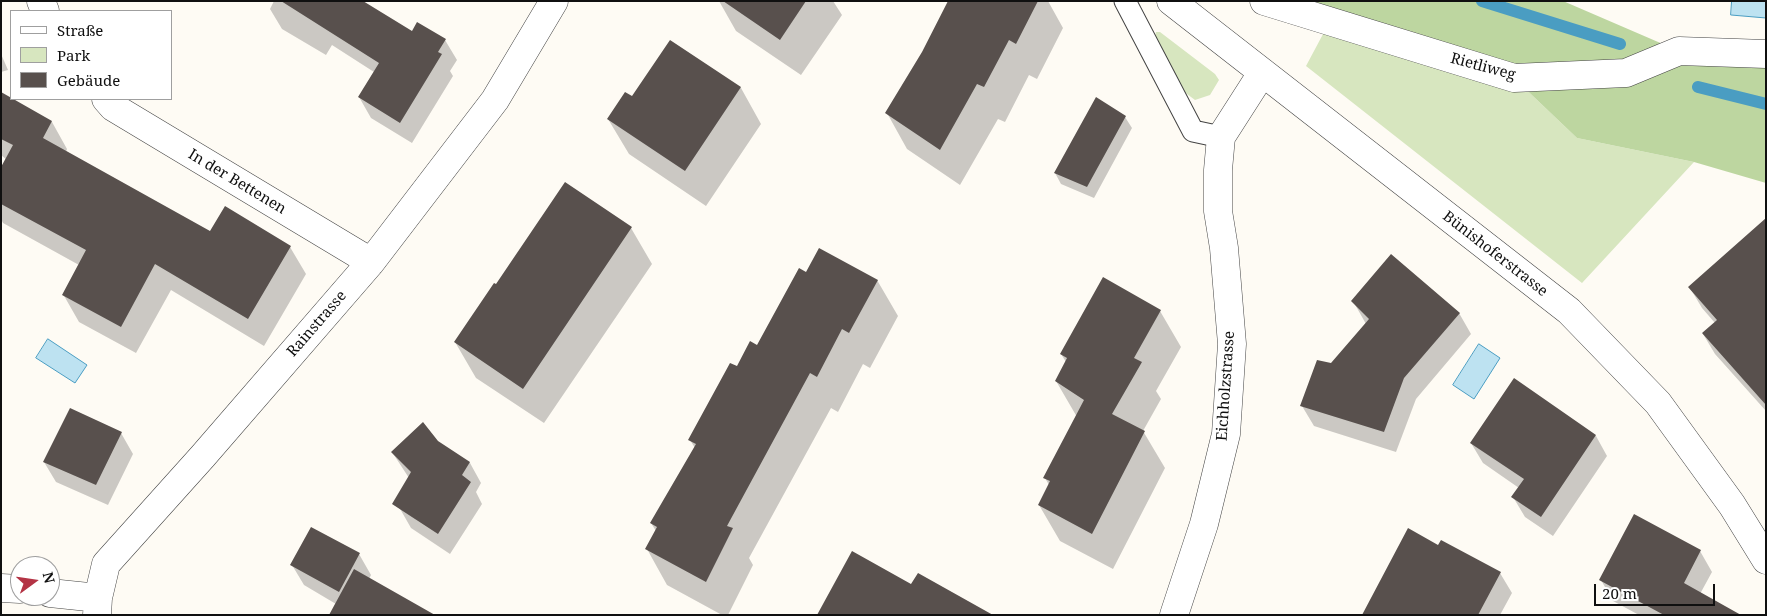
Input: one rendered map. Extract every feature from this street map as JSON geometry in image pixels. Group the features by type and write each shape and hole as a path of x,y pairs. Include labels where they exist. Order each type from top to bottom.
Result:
{"street":[{"name":"Rainstrasse","path":"60,596 97,606 106,564 203,456 371,262 495,100 554,1"},
{"name":"Rietliweg","path":"1264,1 1514,78 1626,73 1679,51 1766,54"},
{"name":"Bünishoferstrasse","path":"1187,5 1262,73 1569,311 1658,403 1732,504 1766,560"},
{"name":"Eichholzstrasse","path":"1174,615 1204,524 1226,434 1232,344 1224,248 1218,211 1218,170 1221,137 1262,73"},
{"name":"In der Bettenen","path":"107,100 113,107 371,262"}],"lane":[{"path":"1126,1 1193,131 1221,137"}],"green space":[{"path":"1264,1 1563,1 1679,51 1766,54 1766,183 1694,162 1577,138 1514,78"},
{"path":"1330,21 1514,78 1577,138 1694,162 1582,283 1306,66"},
{"path":"1156,32 1160,32 1215,74 1219,80 1210,95 1195,100 1179,88 1155,37"}],"water":[{"path":"1732,1 1766,1 1766,18 1731,15"},
{"path":"48,339 87,365 75,383 36,358"},
{"path":"1479,344 1500,358 1474,399 1453,385"}],"building":[{"path":"281,1 363,1 412,31 417,22 446,39 438,52 442,54 400,123 358,97 379,63"},
{"path":"723,1 806,1 780,40"},
{"path":"948,1 1038,1 1016,44 1009,40 984,87 977,84 940,150 885,113 922,52"},
{"path":"670,40 741,87 685,171 607,119 625,92 632,96"},
{"path":"1,92 10,97 10,100 15,100 52,121 43,138 210,231 225,206 291,246 248,319 155,264 121,327 62,295 86,250 1,204 1,167 13,145 1,139"},
{"path":"1096,97 1126,116 1087,187 1054,173"},
{"path":"565,182 632,227 523,389 454,342"},
{"path":"1766,218 1766,405 1702,333 1717,320 1688,287"},
{"path":"819,248 878,280 849,333 842,329 817,377 810,373 727,526 733,528 706,582 645,549 657,527 650,523 696,444 688,440 730,363 737,366 750,341 757,345 799,268 806,272"},
{"path":"1391,254 1460,313 1404,378 1384,432 1300,406 1317,360 1331,363 1369,319 1351,301"},
{"path":"1103,277 1161,310 1134,358 1142,362 1112,414 1145,431 1092,534 1038,505 1050,481 1043,478 1084,400 1055,381 1067,358 1060,354"},
{"path":"1514,378 1596,435 1541,517 1511,497 1524,479 1470,443"},
{"path":"70,408 122,432 96,485 43,462"},
{"path":"423,422 438,441 470,462 462,475 471,482 438,534 392,504 411,472 391,452"},
{"path":"1634,514 1701,550 1684,583 1741,615 1664,615 1599,580"},
{"path":"311,527 360,553 339,592 290,565"},
{"path":"1408,528 1438,545 1441,540 1501,572 1478,615 1362,615"},
{"path":"852,551 911,584 918,573 993,615 817,615"},
{"path":"354,569 435,615 329,615"}],"waterway":[{"path":"1482,1 1620,44"},
{"path":"1698,87 1766,104"}]}
